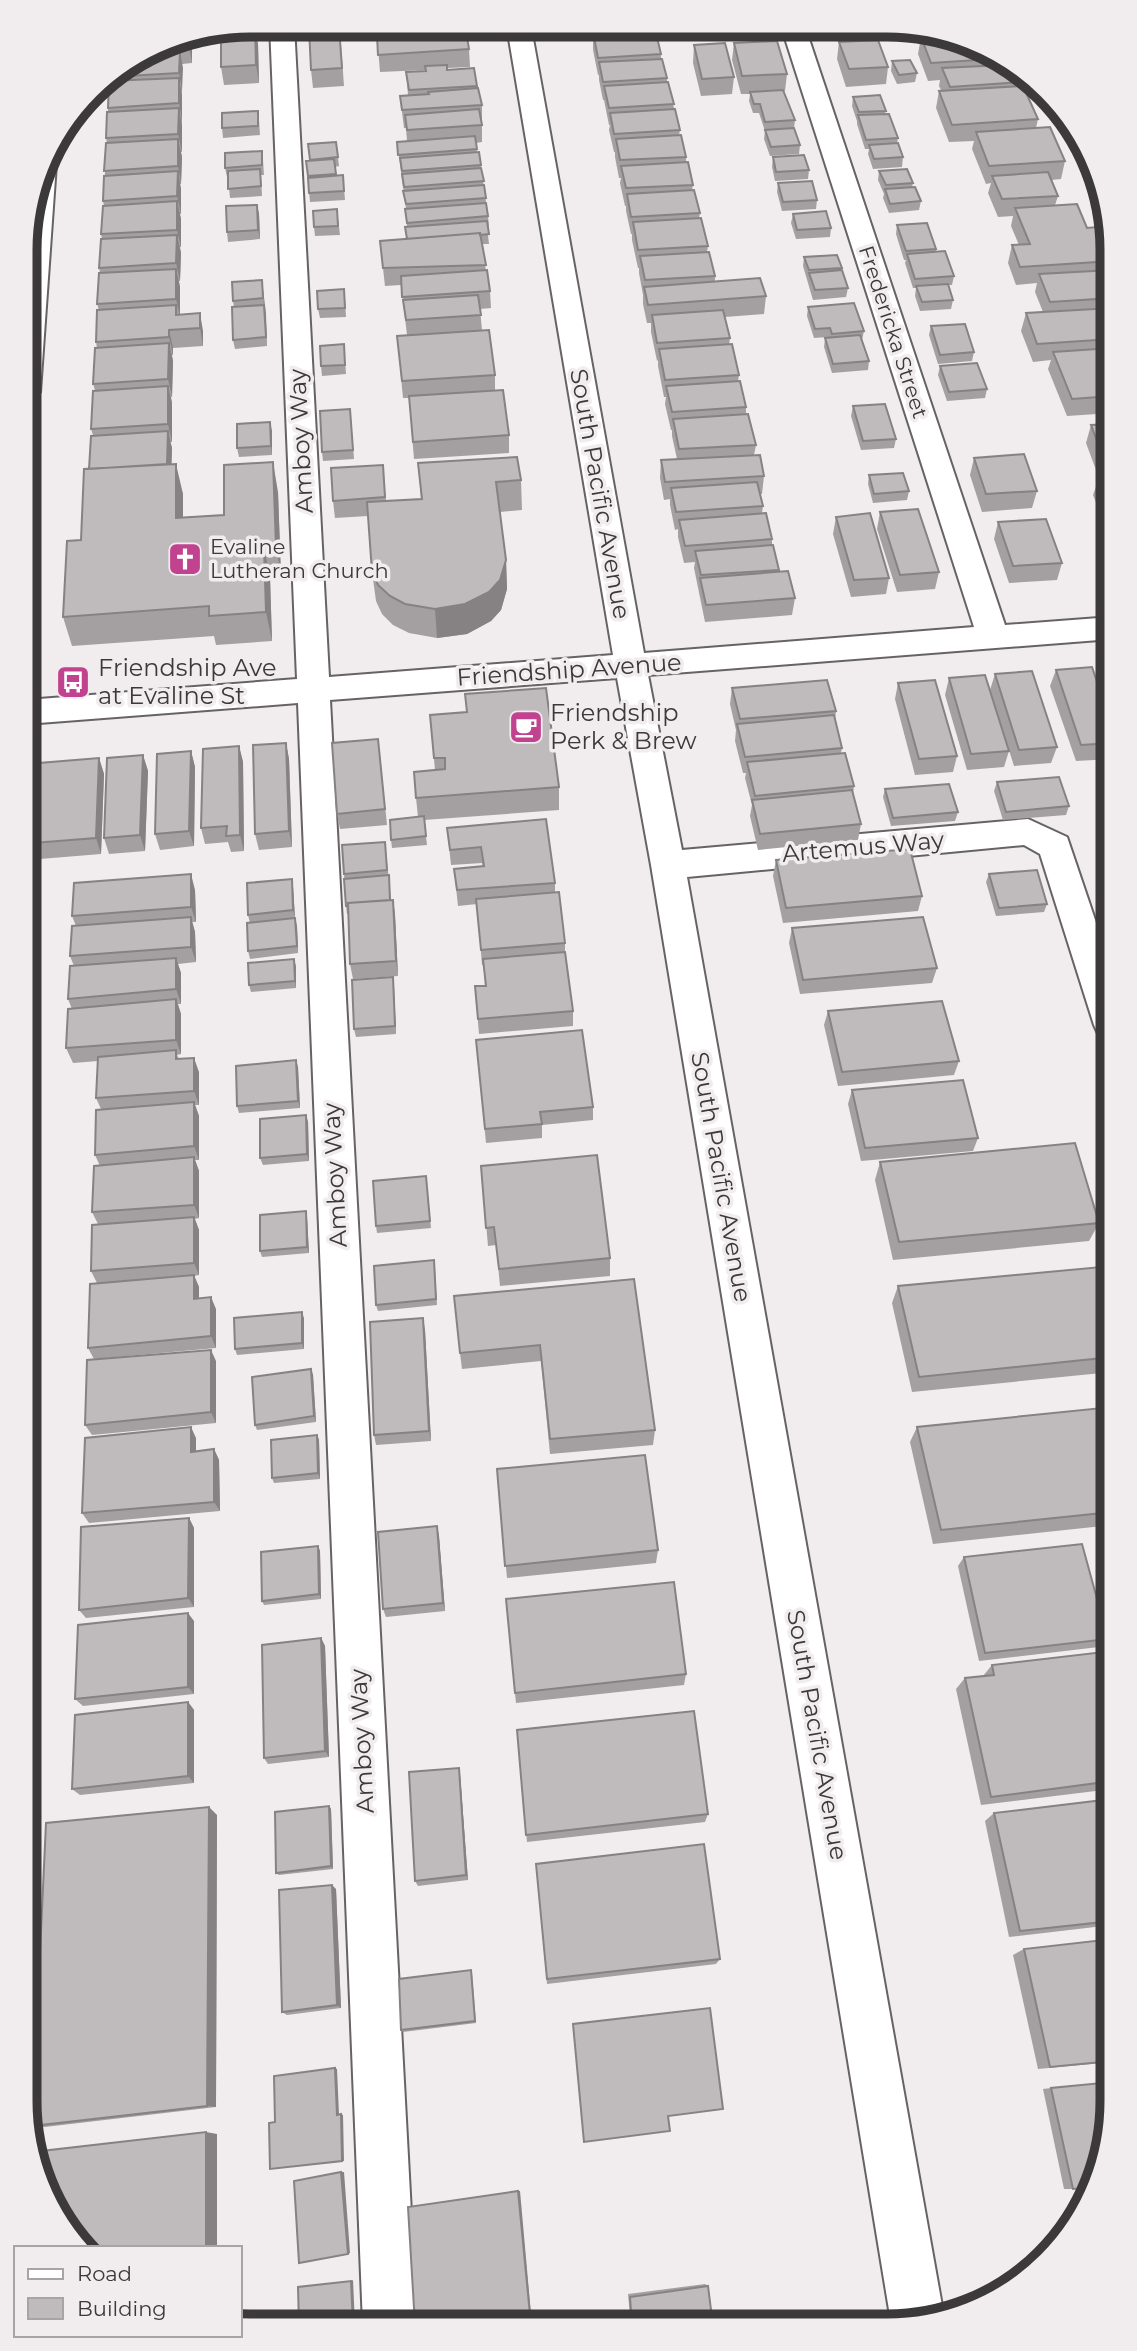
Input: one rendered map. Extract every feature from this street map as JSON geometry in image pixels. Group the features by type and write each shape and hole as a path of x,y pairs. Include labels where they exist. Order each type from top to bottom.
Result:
{"street":[{"name":"Amboy Way","path":"283,37 389,2314"},
{"name":"South Pacific Avenue","path":"521,37 630,666 668,865 916,2312"},
{"name":"Fredericka Street","path":"797,37 993,636"},
{"path":"37,244 38,227"},
{"name":"Friendship Avenue","path":"37,711 1100,629"},
{"name":"Artemus Way","path":"668,865 1028,832 1055,846 1100,987"}],"building":[{"path":"255,37 256,65 221,67 221,39"},
{"path":"309,37 340,37 342,68 311,70"},
{"path":"377,37 467,37 469,49 378,55"},
{"path":"594,37 657,37 661,54 598,58"},
{"path":"878,40 888,67 849,69 839,42"},
{"path":"922,40 956,48 983,60 931,63"},
{"path":"777,41 787,74 742,76 734,43"},
{"path":"725,43 734,77 702,79 694,45"},
{"path":"173,51 180,51 179,73 127,76 143,65"},
{"path":"662,59 667,78 603,82 599,62"},
{"path":"910,60 917,73 899,75 892,61"},
{"path":"447,65 447,70 474,68 477,86 409,90 406,72 426,71 425,66"},
{"path":"993,66 1018,82 950,87 942,68"},
{"path":"179,78 179,103 108,108 109,90 121,80"},
{"path":"668,82 674,104 609,108 604,86"},
{"path":"1023,86 1038,119 952,125 939,91"},
{"path":"478,88 482,105 402,110 400,96"},
{"path":"783,90 795,120 765,122 760,104 754,104 750,92"},
{"path":"880,95 886,111 859,112 853,97"},
{"path":"179,108 178,134 106,138 107,112"},
{"path":"479,109 482,125 407,130 405,115"},
{"path":"675,109 680,130 614,134 610,113"},
{"path":"258,111 258,126 222,128 222,113"},
{"path":"889,114 898,138 866,140 858,115"},
{"path":"1050,127 1065,161 989,166 976,132"},
{"path":"794,128 800,145 771,147 765,130"},
{"path":"681,135 686,157 620,160 616,139"},
{"path":"475,136 477,149 398,155 397,142"},
{"path":"178,139 178,166 104,171 106,143"},
{"path":"336,142 338,157 310,160 308,144"},
{"path":"898,143 903,157 874,159 869,145"},
{"path":"262,151 262,165 225,168 225,153"},
{"path":"479,152 481,165 402,171 400,158"},
{"path":"804,155 809,170 776,172 773,157"},
{"path":"334,159 336,174 308,176 306,161"},
{"path":"688,162 693,185 626,188 621,166"},
{"path":"481,168 484,181 404,187 402,174"},
{"path":"260,169 261,186 228,189 228,171"},
{"path":"907,169 913,183 886,185 879,171"},
{"path":"178,171 177,196 103,201 104,176"},
{"path":"1048,172 1058,196 1002,199 992,176"},
{"path":"343,175 344,191 309,193 308,178"},
{"path":"812,181 817,200 783,202 778,183"},
{"path":"484,185 486,198 406,204 403,191"},
{"path":"915,187 921,201 890,204 885,189"},
{"path":"694,190 700,213 631,217 627,194"},
{"path":"177,201 177,230 101,234 103,206"},
{"path":"486,203 488,216 407,223 405,209"},
{"path":"1077,204 1087,228 1097,227 1100,233 1100,262 1020,267 1012,245 1030,244 1015,208"},
{"path":"257,205 258,230 227,232 226,206"},
{"path":"337,209 338,226 314,227 313,211"},
{"path":"826,211 831,228 797,230 793,214"},
{"path":"701,218 708,246 638,250 633,222"},
{"path":"487,221 489,234 480,235 407,239 405,227"},
{"path":"927,223 936,249 906,251 897,225"},
{"path":"480,233 486,265 383,268 380,241"},
{"path":"177,235 176,263 99,268 101,239"},
{"path":"945,251 954,276 915,279 907,254"},
{"path":"709,252 715,276 645,280 640,256"},
{"path":"837,255 842,268 809,270 804,257"},
{"path":"176,269 176,299 97,304 99,273"},
{"path":"487,270 490,291 402,297 401,276"},
{"path":"842,270 848,288 815,290 809,273"},
{"path":"1100,271 1100,299 1050,302 1039,274"},
{"path":"760,278 766,296 648,305 644,287"},
{"path":"262,280 263,298 233,301 232,282"},
{"path":"948,284 953,300 922,302 916,286"},
{"path":"344,289 345,308 318,309 317,291"},
{"path":"478,295 481,315 406,320 403,300"},
{"path":"854,303 864,331 832,334 830,328 815,329 808,307"},
{"path":"176,305 176,315 200,313 200,328 169,330 169,337 96,342 97,310"},
{"path":"264,305 266,337 233,340 232,307"},
{"path":"1100,309 1100,340 1037,344 1026,313"},
{"path":"723,310 730,338 657,343 652,315"},
{"path":"965,324 974,352 940,355 931,326"},
{"path":"489,330 495,375 402,381 397,336"},
{"path":"860,335 869,361 833,364 825,338"},
{"path":"169,343 168,379 93,384 95,348"},
{"path":"344,344 345,365 321,366 320,346"},
{"path":"732,344 739,375 665,380 659,349"},
{"path":"1100,349 1100,397 1072,399 1053,352"},
{"path":"977,363 987,389 949,392 940,366"},
{"path":"740,381 746,407 672,412 666,386"},
{"path":"168,386 168,424 91,429 93,391"},
{"path":"503,390 509,435 413,442 409,396"},
{"path":"885,404 896,439 863,441 853,406"},
{"path":"350,409 353,450 322,452 320,411"},
{"path":"748,414 756,445 679,449 673,419"},
{"path":"270,422 271,446 237,448 237,424"},
{"path":"1091,425 1100,425 1100,449"},
{"path":"168,431 167,464 89,469 91,436"},
{"path":"1024,454 1037,491 986,494 974,458"},
{"path":"760,455 764,476 665,482 661,460"},
{"path":"517,457 521,480 496,482 506,560 500,580 489,592 465,604 435,609 405,604 378,585 372,572 367,502 422,499 418,463"},
{"name":"Evaline Lutheran Church","path":"273,462 276,547 264,547 266,612 209,616 209,606 63,617 67,541 81,540 84,469 176,464 176,518 224,515 224,465"},
{"path":"383,465 385,497 333,501 331,468"},
{"path":"903,473 909,491 874,494 869,475"},
{"path":"757,482 763,506 676,512 671,488"},
{"path":"918,509 939,572 900,575 880,512"},
{"path":"766,513 772,539 685,546 679,520"},
{"path":"870,513 889,578 854,580 836,517"},
{"path":"1046,519 1062,563 1013,566 998,522"},
{"path":"773,545 779,570 701,575 695,551"},
{"path":"788,571 795,598 706,605 700,578"},
{"path":"1092,667 1100,691 1100,744 1081,745 1056,670"},
{"path":"1032,671 1057,747 1019,750 995,674"},
{"path":"985,675 1009,751 971,754 949,678"},
{"path":"827,680 836,711 740,719 732,688"},
{"path":"935,680 957,756 919,759 898,683"},
{"path":"546,688 559,787 416,798 414,772 445,769 445,758 434,758 430,715 467,712 465,694"},
{"path":"834,715 842,748 745,757 737,724"},
{"path":"378,739 385,809 337,814 332,743"},
{"path":"286,743 289,831 255,834 253,745"},
{"path":"239,746 240,835 226,836 227,826 201,828 203,749"},
{"path":"191,751 189,831 155,834 157,754"},
{"path":"845,753 854,786 755,796 747,762"},
{"path":"143,755 140,835 104,838 107,758"},
{"path":"99,758 96,838 37,843 39,763"},
{"path":"1059,777 1069,806 1006,812 997,782"},
{"path":"949,784 958,812 893,818 885,789"},
{"path":"852,790 861,824 760,834 752,800"},
{"path":"424,816 426,836 391,840 390,820"},
{"path":"546,819 555,883 457,890 454,869 484,866 481,847 450,850 447,828"},
{"path":"385,842 387,870 344,874 342,845"},
{"path":"910,849 922,896 786,908 776,860"},
{"path":"1037,870 1047,904 999,908 989,874"},
{"path":"191,874 191,907 72,916 74,883"},
{"path":"389,875 390,900 348,903 346,906 344,879"},
{"path":"292,879 293,910 248,915 247,883"},
{"path":"559,892 565,943 481,950 476,899"},
{"path":"393,900 396,961 350,964 348,903"},
{"path":"191,917 191,947 70,956 72,926"},
{"path":"923,917 937,968 803,980 792,928"},
{"path":"295,918 297,946 248,951 247,923"},
{"path":"565,952 573,1011 478,1019 475,986 486,986 483,959"},
{"path":"176,958 176,989 68,999 70,966"},
{"path":"294,959 295,981 249,985 248,963"},
{"path":"393,977 395,1026 354,1029 352,980"},
{"path":"176,999 176,1040 66,1048 68,1009"},
{"path":"942,1001 959,1061 842,1072 828,1011"},
{"path":"582,1030 593,1107 540,1112 542,1124 485,1129 476,1040"},
{"path":"176,1050 176,1059 194,1058 194,1091 96,1098 98,1057"},
{"path":"296,1060 298,1101 237,1106 236,1066"},
{"path":"963,1080 978,1138 865,1148 852,1090"},
{"path":"194,1102 194,1146 95,1155 96,1110"},
{"path":"306,1115 307,1154 260,1158 260,1119"},
{"path":"1075,1143 1099,1223 899,1242 880,1162"},
{"path":"597,1155 610,1258 499,1269 494,1227 486,1228 481,1166"},
{"path":"194,1157 194,1205 92,1212 94,1166"},
{"path":"426,1176 430,1221 376,1226 373,1181"},
{"path":"306,1211 307,1247 260,1251 260,1215"},
{"path":"194,1217 194,1263 91,1271 92,1225"},
{"path":"434,1260 436,1299 376,1305 374,1266"},
{"path":"1100,1267 1100,1358 919,1377 898,1286"},
{"path":"194,1275 194,1299 211,1297 211,1336 88,1348 90,1284"},
{"path":"634,1279 655,1430 550,1439 540,1345 460,1353 454,1296"},
{"path":"302,1312 302,1343 235,1349 234,1318"},
{"path":"423,1318 429,1431 374,1435 370,1322"},
{"path":"211,1350 211,1412 85,1425 87,1360"},
{"path":"311,1369 314,1416 255,1425 252,1377"},
{"path":"1100,1408 1100,1513 941,1530 917,1427"},
{"path":"191,1427 191,1452 214,1449 214,1502 82,1513 85,1438"},
{"path":"317,1435 318,1473 272,1478 271,1440"},
{"path":"645,1455 658,1550 505,1566 497,1469"},
{"path":"189,1518 188,1598 79,1610 81,1527"},
{"path":"437,1526 443,1603 383,1609 378,1532"},
{"path":"1082,1544 1100,1610 1100,1640 985,1653 964,1557"},
{"path":"318,1546 319,1594 262,1601 261,1552"},
{"path":"674,1582 686,1674 515,1693 506,1599"},
{"path":"188,1613 188,1687 75,1699 78,1625"},
{"path":"321,1638 325,1751 264,1758 262,1645"},
{"path":"1100,1652 1100,1783 991,1797 965,1678 994,1675 992,1665"},
{"path":"188,1702 188,1776 72,1789 75,1715"},
{"path":"694,1711 708,1814 526,1835 517,1730"},
{"path":"459,1768 466,1875 415,1881 409,1772"},
{"path":"1100,1800 1100,1922 1020,1931 994,1813"},
{"path":"329,1806 331,1866 276,1873 275,1812"},
{"path":"209,1807 207,2106 39,2125 37,2018 46,1823"},
{"path":"704,1844 720,1959 547,1979 536,1864"},
{"path":"332,1885 337,2005 282,2012 279,1890"},
{"path":"1100,1940 1100,2062 1050,2067 1024,1949"},
{"path":"471,1970 475,2021 401,2030 399,1979"},
{"path":"710,2008 723,2109 668,2116 670,2131 584,2142 573,2024"},
{"path":"335,2068 337,2115 341,2114 342,2161 270,2169 269,2123 275,2122 274,2076"},
{"path":"1100,2083 1100,2115 1096,2143 1081,2188 1073,2189 1051,2088"},
{"path":"206,2132 206,2246 94,2246 65,2208 48,2170 43,2151"},
{"path":"341,2172 348,2254 299,2263 294,2181"},
{"path":"518,2191 530,2314 414,2314 408,2207"},
{"path":"351,2281 352,2314 299,2314 298,2287"},
{"path":"708,2286 712,2314 631,2314 630,2297"}],"place":[{"name":"Evaline Lutheran Church","path":"185,559"},
{"name":"Friendship Ave at Evaline St","path":"73,682"},
{"name":"Friendship Perk & Brew","path":"526,727"}]}
